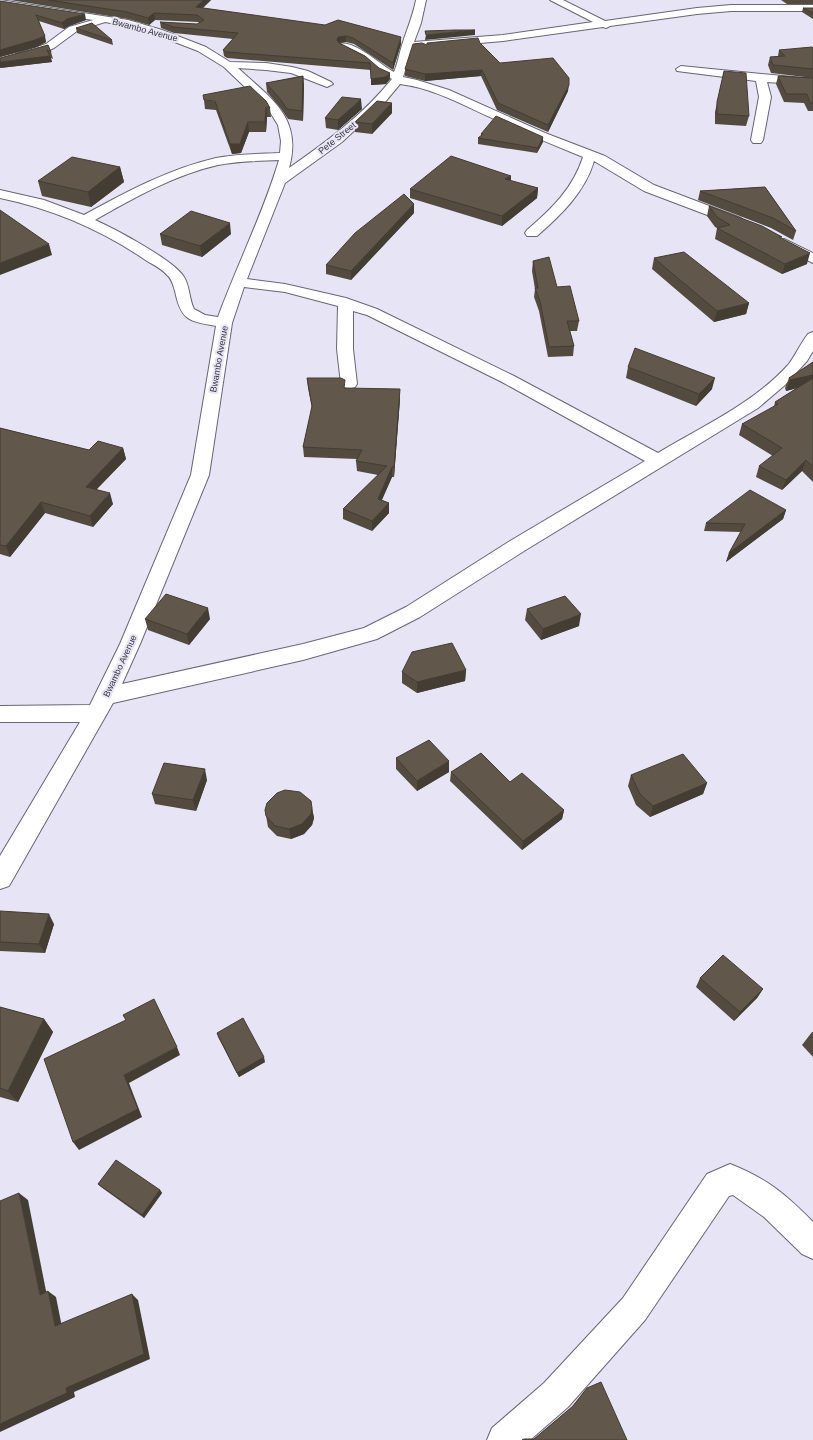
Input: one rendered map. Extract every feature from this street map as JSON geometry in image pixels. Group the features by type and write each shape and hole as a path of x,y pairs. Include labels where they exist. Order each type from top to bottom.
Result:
{"street":[{"name":"Pete Street","path":"279,181 338,139 381,100 397,79 416,23 421,0"},
{"path":"555,0 606,25"},
{"path":"761,0 779,7"},
{"name":"Bwambo Avenue","path":"0,2 128,23 182,40 202,49 228,65 273,107 279,114 284,125 287,140 286,156 279,181 238,282 224,323 200,475 130,644 101,705 0,878"},
{"path":"407,46 503,38 606,25 696,11 779,7 813,8"},
{"path":"9,58 41,50 50,46 73,29 83,25 106,20"},
{"path":"128,23 163,24"},
{"path":"344,46 370,59 384,71 397,79 413,82 445,92 542,136 590,155 653,189 745,224"},
{"path":"228,65 261,66 286,69 312,76 327,84"},
{"path":"681,69 813,82"},
{"path":"757,140 765,97 761,78"},
{"path":"532,233 551,216 574,191 585,173 590,155"},
{"path":"84,221 167,178 193,168 218,162 286,156"},
{"path":"0,194 57,209 123,239 174,273 181,284 186,308 190,315 224,323"},
{"path":"774,236 813,259"},
{"path":"238,282 285,288 346,302 419,334 508,379 657,460"},
{"path":"346,302 345,349 349,384"},
{"path":"0,714 101,705 370,634 413,612 469,575 657,460 752,404 781,383 794,368 813,337"},
{"path":"504,1440 556,1395 634,1309 718,1185 730,1179 743,1182 767,1199 813,1243"}],"building":[{"path":"48,0 204,0 196,7 325,25 338,20 401,37 393,63 353,38 346,36 338,37 337,40 339,43 365,56 379,68 390,73 386,77 371,79 370,63 226,52 223,50 238,33 173,27 160,22 197,24 204,20 197,15 154,13 148,18 127,12"},
{"path":"0,1 85,14 67,19 62,23 36,15 45,36 0,50"},
{"path":"803,8 813,8 813,13"},
{"path":"92,23 112,40 76,28"},
{"path":"475,30 426,35 425,31"},
{"path":"478,38 480,43 500,63 553,58 569,78 569,85 548,125 498,103 482,70 425,74 405,69 413,44 422,43 427,45 427,43"},
{"path":"48,45 51,52 47,50 50,56 0,62 0,58"},
{"path":"812,47 813,69 773,65 770,57 785,56 779,50"},
{"path":"724,71 746,73 749,116 717,114 717,102"},
{"path":"303,76 302,111 287,109 266,83"},
{"path":"778,76 813,78 813,103 810,103 807,94 786,94"},
{"path":"250,86 266,101 270,108 266,107 265,122 248,122 240,144 230,144 215,101 204,100 203,95"},
{"path":"342,97 361,99 338,120 325,118"},
{"path":"377,101 392,103 372,124 355,122"},
{"path":"496,116 543,137 538,148 478,138 483,134 481,134"},
{"path":"451,156 511,176 505,179 538,188 502,216 410,189"},
{"path":"72,157 120,167 88,192 38,181"},
{"path":"765,187 796,231 773,218 700,191"},
{"path":"404,194 414,204 351,271 326,265 355,233"},
{"path":"709,206 762,226 782,237 779,237 810,253 785,264 717,228 730,225 717,217"},
{"path":"0,210 49,244 0,263"},
{"path":"191,211 230,223 200,246 160,234"},
{"path":"684,252 749,303 717,311 654,258"},
{"path":"549,257 557,287 570,286 579,321 567,321 574,346 549,347 540,301 535,288 538,288 533,261"},
{"path":"635,348 715,378 699,394 628,367"},
{"path":"813,362 813,375 790,380 789,378"},
{"path":"307,378 341,378 345,380 344,388 400,389 394,467 392,467 378,499 389,503 372,521 343,509 387,466 356,461 362,450 303,447 312,406"},
{"path":"813,378 813,467 806,460 786,480 759,466 782,448 742,424 778,404 775,402"},
{"path":"0,428 89,450 98,441 123,448 86,487 110,493 90,516 41,502 6,546 0,545"},
{"path":"750,490 786,510 729,553 745,524 706,523"},
{"path":"166,594 208,608 187,634 145,619"},
{"path":"565,596 581,614 543,629 527,609"},
{"path":"452,643 466,670 417,682 402,672 412,652"},
{"path":"429,740 449,761 417,781 396,758"},
{"path":"481,753 510,782 522,773 564,810 523,841 451,772"},
{"path":"683,754 707,783 653,806 640,794 631,775"},
{"path":"164,763 205,769 193,800 152,794"},
{"path":"285,790 300,792 311,801 312,808 311,814 302,824 289,829 275,826 266,816 265,810 267,803 277,793"},
{"path":"0,911 49,914 39,944 0,942"},
{"path":"723,955 763,989 740,1012 700,978"},
{"path":"154,999 177,1047 124,1075 138,1109 73,1142 44,1059 126,1020 123,1015"},
{"path":"0,1007 44,1019 8,1091 0,1088"},
{"path":"243,1018 264,1057 237,1073 217,1033"},
{"path":"116,1160 160,1190 142,1215 98,1184"},
{"path":"19,1193 40,1295 48,1291 55,1326 132,1294 144,1354 66,1388 67,1393 0,1424 0,1201"},
{"path":"601,1382 627,1440 522,1440 534,1439 573,1406 587,1388"}]}
